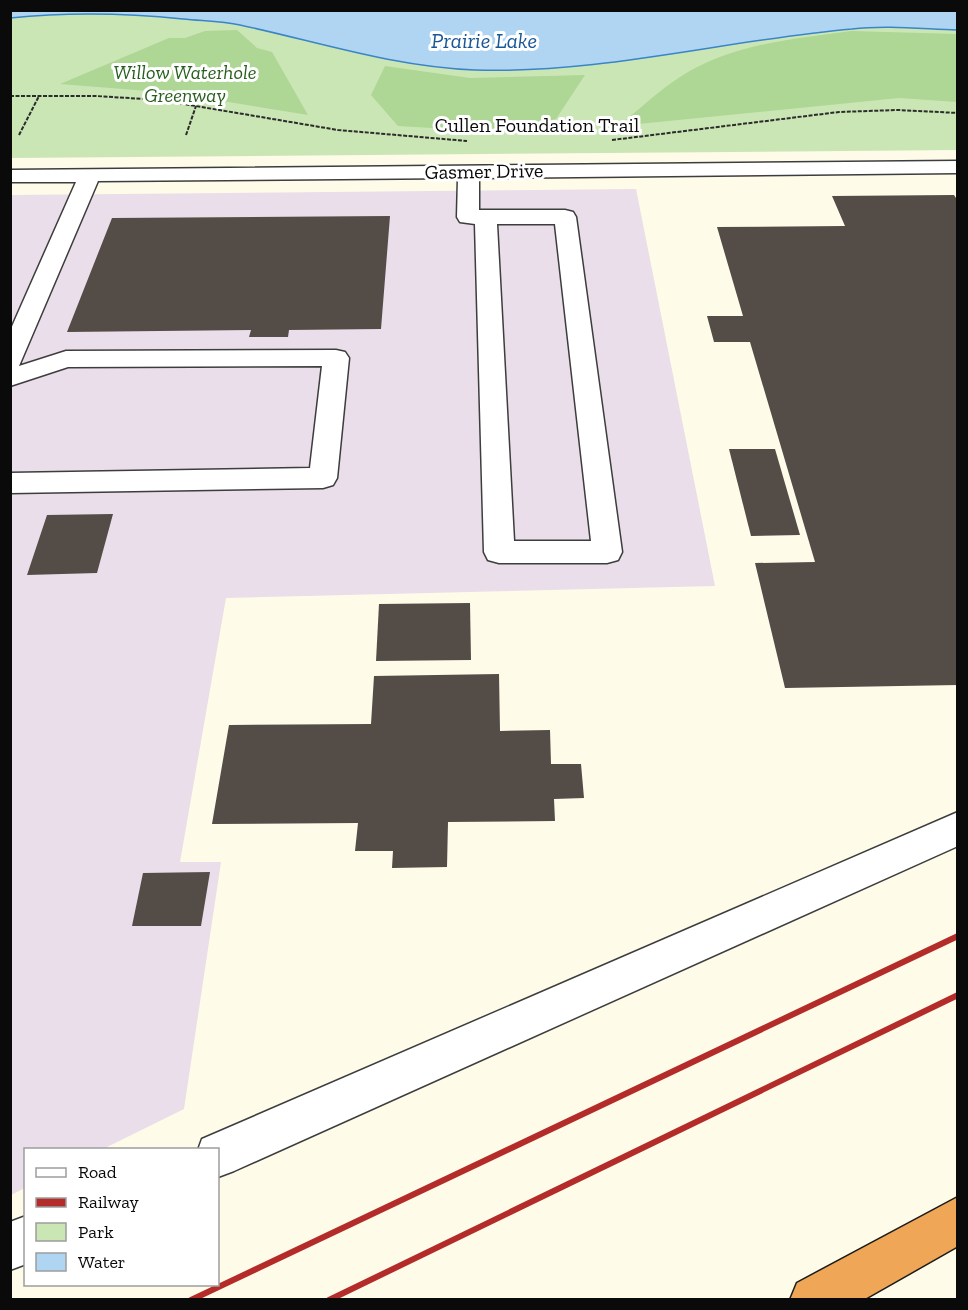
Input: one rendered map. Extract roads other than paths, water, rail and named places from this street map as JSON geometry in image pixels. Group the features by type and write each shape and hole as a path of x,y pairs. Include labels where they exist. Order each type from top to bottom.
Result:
{"highway":[{"path":"814,1299 957,1220"}],"street":[{"name":"Gasmer Drive","path":"10,176 957,167"},
{"path":"469,171 468,217 486,217 565,217 607,552 499,552 486,217"},
{"path":"10,361 90,175"},
{"path":"10,378 66,359 336,357 323,478 10,483"},
{"path":"219,1155 957,828"}],"water":[{"name":"Prairie Lake","path":"11,10 957,10 957,30 891,27 852,29 617,62 522,70 475,70 415,64 219,22 140,15 96,14 10,18"}],"railway":[{"path":"191,1300 958,936"},
{"path":"329,1300 958,995"}],"park label":[{"name":"Willow Waterhole Greenway","path":"185,84"}]}
